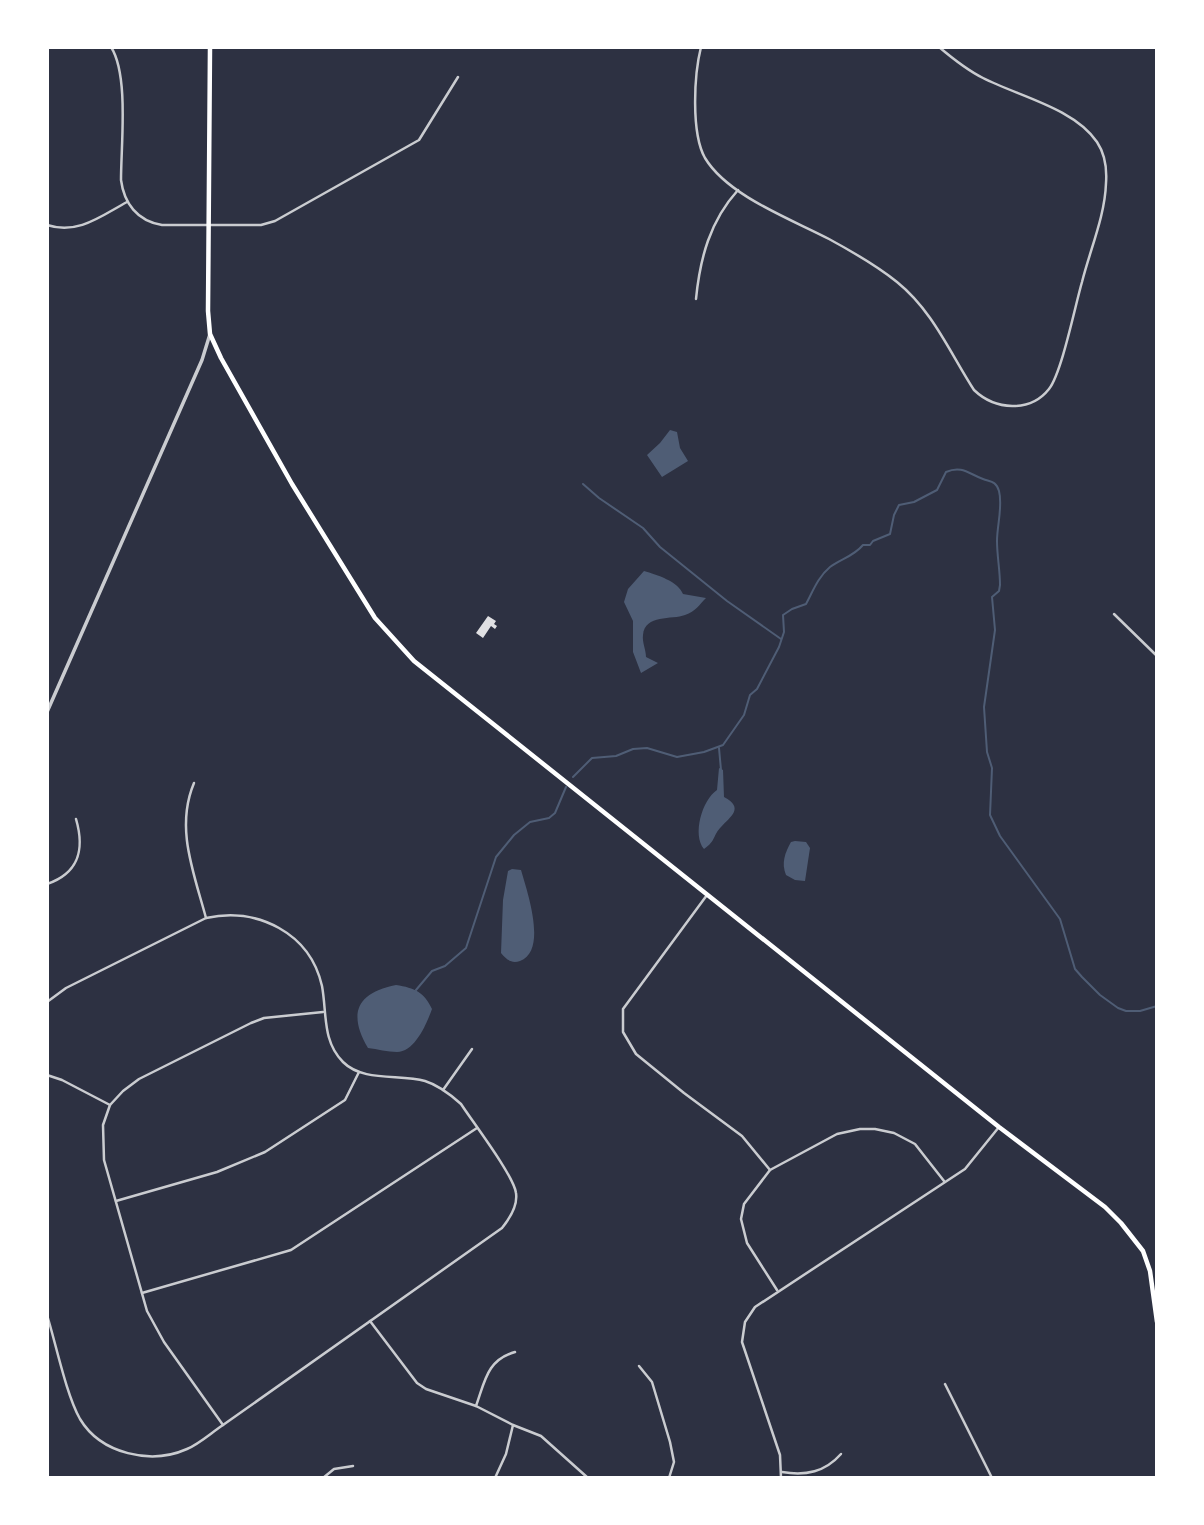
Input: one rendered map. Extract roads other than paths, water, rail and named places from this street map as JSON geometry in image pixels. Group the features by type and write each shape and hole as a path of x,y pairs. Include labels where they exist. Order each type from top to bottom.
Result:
{"main road":[{"path":"210,47 210,334 226,368 297,494 375,618 414,661 999,1127 1105,1207 1143,1251 1150,1270 1157,1322"}],"street":[{"path":"111,47 121,69 121,180 127,202 138,215 154,224 261,225 275,221 419,140 458,76"},
{"path":"701,47 697,78 698,139 704,156 716,174 738,190 860,256 900,285 933,322 974,390 982,398 1001,406 1015,407 1035,400 1047,391 1063,353 1104,199 1106,169 1103,154 1079,122 981,77 939,47"},
{"path":"696,299 705,243 727,202 738,190"},
{"path":"47,225 81,227 127,202"},
{"path":"47,712 202,360 210,334"},
{"path":"1114,614 1157,656"},
{"path":"194,783 187,800 185,833 206,918"},
{"path":"47,884 68,874 77,860 81,844 76,819"},
{"path":"707,894 623,1009 624,1032 636,1055 742,1136 770,1170"},
{"path":"47,1002 66,988 206,918 240,915 280,927 296,940 318,972 323,990 329,1042 344,1063 359,1072 427,1082 443,1090 461,1104 513,1182 516,1191 511,1216 502,1228 485,1241 188,1449 167,1455 125,1453 111,1447 80,1420 47,1315"},
{"path":"223,1425 152,1323 104,1160 103,1125 110,1105 139,1079 264,1018 324,1012"},
{"path":"443,1090 472,1049"},
{"path":"116,1201 217,1172 265,1152 345,1100 359,1072"},
{"path":"47,1075 110,1105"},
{"path":"780,1478 780,1455 742,1342 749,1314 778,1290 965,1169 999,1127"},
{"path":"142,1293 290,1250 477,1128"},
{"path":"778,1290 747,1243 741,1219 744,1204 770,1170 837,1134 875,1129 894,1133 915,1144 944,1181"},
{"path":"370,1321 417,1384 476,1406 541,1436 588,1478"},
{"path":"476,1406 495,1361 515,1352"},
{"path":"639,1366 652,1382 670,1442 674,1462 669,1478"},
{"path":"945,1384 992,1478"},
{"path":"495,1478 506,1454 513,1425"},
{"path":"782,1472 815,1472 833,1463 841,1454"},
{"path":"323,1478 334,1469 354,1466"}],"water":[{"path":"670,430 677,432 680,448 688,461 662,477 647,455"},
{"path":"644,571 672,582 683,594 706,598 689,613 654,621 645,628 643,640 646,657 658,663 641,673 633,652 633,621 624,602 628,589"},
{"path":"719,768 723,770 724,797 735,809 704,849 700,843 700,818 707,801 717,790"},
{"path":"791,842 806,842 810,848 805,881 795,880 786,875 785,871 785,854"},
{"path":"521,870 531,905 534,933 533,946 528,955 517,962 509,960 501,953 503,900 508,871"},
{"path":"396,985 414,989 426,998 432,1009 427,1022 415,1042 403,1051 368,1048 358,1025 360,1007 364,999 372,993"}],"waterway":[{"path":"573,777 592,758 616,756 633,749 647,748 677,757 723,745 744,715 750,695 757,689 779,647 784,632 783,615 806,604 819,580 830,567 852,555 863,545 870,545 890,534 899,505 914,502 937,490 946,472 957,469 965,471 995,484 1000,497 997,541 1000,585 999,591 992,597 995,630 984,707 987,752 992,768 990,815 1000,836 1060,919 1075,969 1100,995 1118,1008 1140,1011 1157,1006"},
{"path":"583,484 643,528 660,547 727,601 781,639"},
{"path":"719,748 721,770"},
{"path":"416,990 432,971 445,966 466,948 496,857 514,835 530,822 549,818 555,813 566,787"}]}
